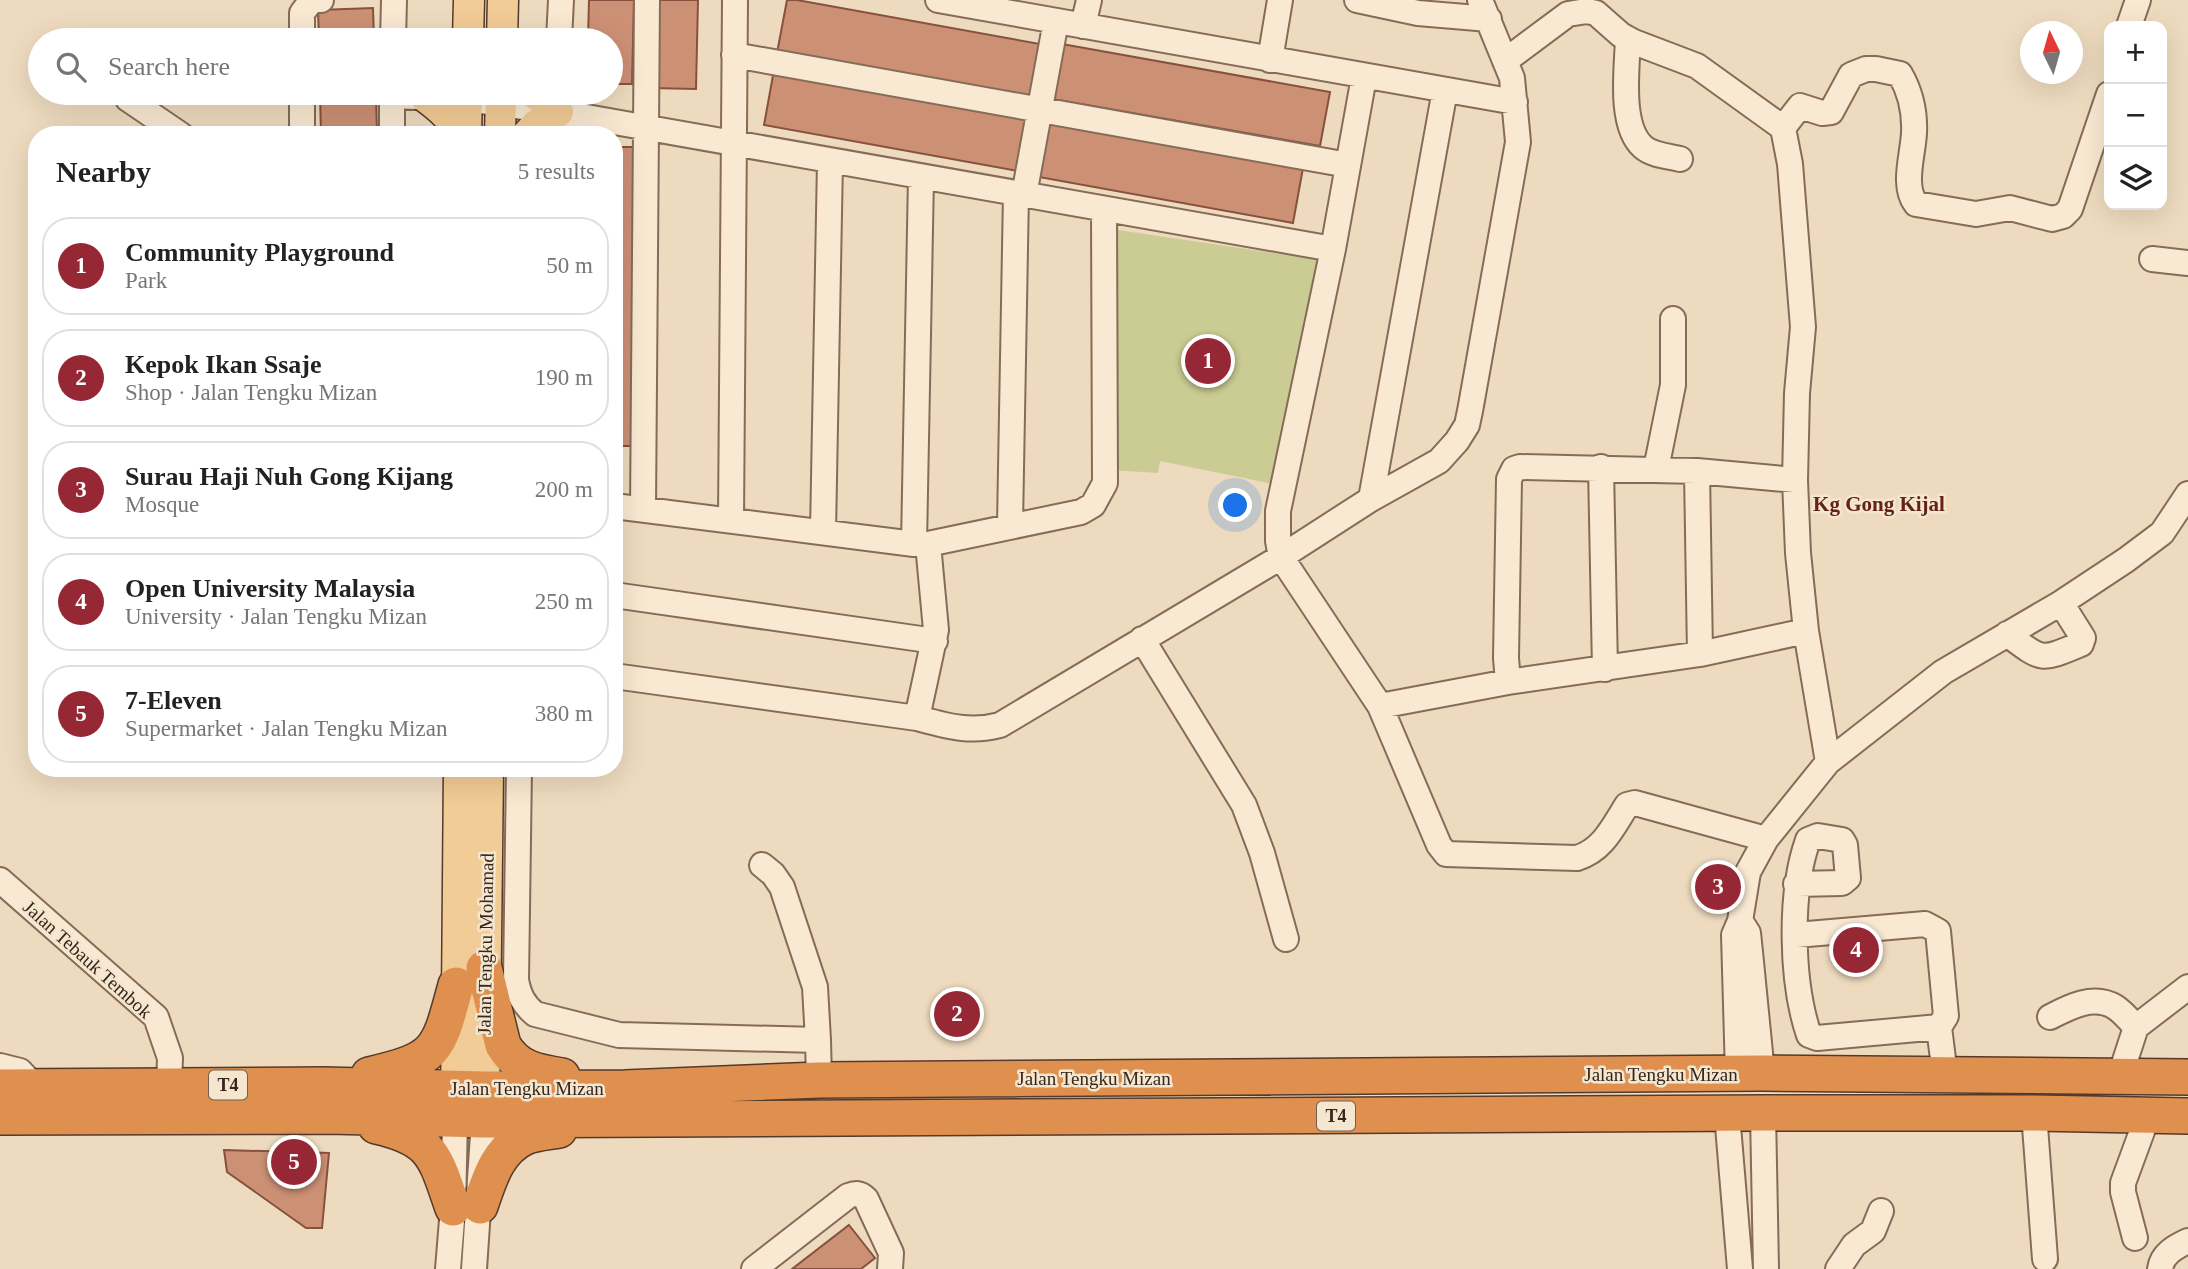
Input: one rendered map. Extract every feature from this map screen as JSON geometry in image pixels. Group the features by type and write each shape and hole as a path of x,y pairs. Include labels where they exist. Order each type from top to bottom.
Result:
{"highway":[{"path":"327,1100 406,1066 427,1054 444,1030 470,976"},
{"path":"470,976 503,1045 517,1062 529,1070 625,1103"},
{"name":"Jalan Tengku Mizan","path":"625,1103 819,1080 1750,1073 2188,1077"},
{"name":"Jalan Tengku Mizan","path":"17,1086 169,1085 327,1100 470,1104 2188,1116"},
{"path":"327,1100 425,1145 466,1207 501,1157 526,1136 625,1103"},
{"name":"Jalan Tengku Mizan","path":"0,1117 327,1100"}],"main road":[{"path":"468,28 469,0"},
{"path":"437,105 456,126"},
{"path":"466,126 467,105"},
{"path":"500,126 501,105"},
{"path":"535,126 558,113"},
{"name":"Jalan Tengku Mohamad","path":"459,777 470,976 470,1104"},
{"name":"Jalan Tengku Mohamad","path":"470,976 487,777"}],"street":[{"path":"302,28 303,13 312,0 321,0"},
{"path":"393,28 394,0"},
{"path":"560,28 561,0"},
{"path":"643,509 647,0"},
{"path":"731,520 735,0"},
{"path":"938,0 1515,102"},
{"path":"1083,26 1089,0"},
{"path":"1270,60 1280,0"},
{"path":"623,677 917,718 964,730 982,730 1000,725 1281,557 1371,499 1439,461 1458,442 1466,425 1518,142 1512,78 1484,10 1418,13 1357,0"},
{"path":"2131,21 2138,0"},
{"path":"1505,61 1568,15 1576,11 1595,13 1628,39 1697,66 1783,128 1790,164 1803,327 1797,393 1795,480 1798,553 1806,631 1828,762"},
{"path":"1010,525 1020,194 1040,110 1056,21"},
{"path":"1628,39 1626,89 1634,135 1645,149 1680,159"},
{"path":"734,55 1348,165"},
{"path":"1783,128 1800,106 1822,113 1831,112 1851,75 1876,69 1900,74 1910,90 1913,112 1909,192 1916,204 1976,214 2010,208 2052,219 2063,216 2070,209 2104,108"},
{"path":"1364,77 1333,249 1278,511 1281,557 1380,706 1438,845 1446,854 1577,859 1597,849 1627,805 1635,803 1766,839"},
{"path":"1371,499 1445,90"},
{"path":"137,105 168,126"},
{"path":"302,105 302,126"},
{"path":"391,126 392,105"},
{"path":"528,105 558,113 1333,249"},
{"path":"823,532 830,161"},
{"path":"917,718 936,630 921,544 921,177"},
{"path":"623,507 921,544 1081,512 1093,505 1105,483 1104,210"},
{"path":"2151,259 2188,263"},
{"path":"1656,469 1673,385 1673,319"},
{"path":"1601,467 1605,669"},
{"path":"1508,682 1506,658 1509,479 1514,469 1656,469 1795,480"},
{"path":"1697,471 1700,654"},
{"path":"1750,1073 1733,954 1734,936 1740,921 1748,872 1766,839 1828,762 1943,672 2061,603 2162,533 2188,494"},
{"path":"623,596 935,641"},
{"path":"2007,634 2037,657 2048,658 2081,644 2083,638 2061,603"},
{"path":"1380,706 1508,682 1700,654 1806,631"},
{"path":"1142,639 1244,805 1262,853 1286,939"},
{"path":"519,777 516,980 525,1006 535,1014 606,1033 818,1040"},
{"path":"762,865 782,887 815,987 819,1080"},
{"name":"Jalan Tebauk Tembok","path":"0,880 156,1017 170,1058 169,1085"},
{"path":"1796,884 1801,1014 1808,1035 1816,1038 1939,1027"},
{"path":"1796,935 1925,924 1938,931 1946,1016 1939,1027 1945,1075"},
{"path":"2120,1076 2136,1027 2188,987"},
{"path":"2050,1017 2078,1003 2097,1002 2115,1006 2136,1027"},
{"path":"0,1066 20,1071 17,1086"},
{"path":"470,1104 466,1207 474,1269"},
{"path":"1763,1113 1766,1269"},
{"path":"2034,1113 2045,1259"},
{"path":"1727,1114 1740,1269"},
{"path":"2135,1238 2123,1183 2148,1115"},
{"path":"754,1269 855,1193 866,1199 891,1253 890,1269"},
{"path":"448,1269 466,1207"},
{"path":"1838,1269 1854,1245 1873,1231 1881,1211"},
{"path":"2160,1269 2162,1259 2173,1248 2188,1241"}],"green space":[{"path":"1118,230 1327,261 1278,485 1160,461 1158,473 1111,470 1111,240"}],"building":[{"path":"589,0 634,0 632,84 623,84 623,28 588,28"},
{"path":"653,0 698,0 696,89 651,88"},
{"path":"787,0 1040,44 1030,99 777,53"},
{"path":"373,8 374,28 319,28 318,10"},
{"path":"1062,44 1330,92 1320,146 1052,99"},
{"path":"774,70 1028,116 1018,171 764,125"},
{"path":"320,105 376,105 377,126 321,126"},
{"path":"1050,122 1303,168 1293,223 1039,177"},
{"path":"623,147 640,147 642,446 623,446"},
{"path":"224,1150 329,1153 322,1228 306,1228 227,1172"},
{"path":"849,1225 875,1258 861,1269 792,1269"}],"place":[{"name":"Community Playground","path":"1208,361"},
{"name":"Surau Haji Nuh Gong Kijang","path":"1718,887"},
{"name":"Open University Malaysia","path":"1856,950"},
{"name":"Kepok Ikan Ssaje","path":"957,1014"},
{"name":"7-Eleven","path":"294,1162"}],"district":[{"name":"Kg Gong Kijal","path":"1879,504"}]}
